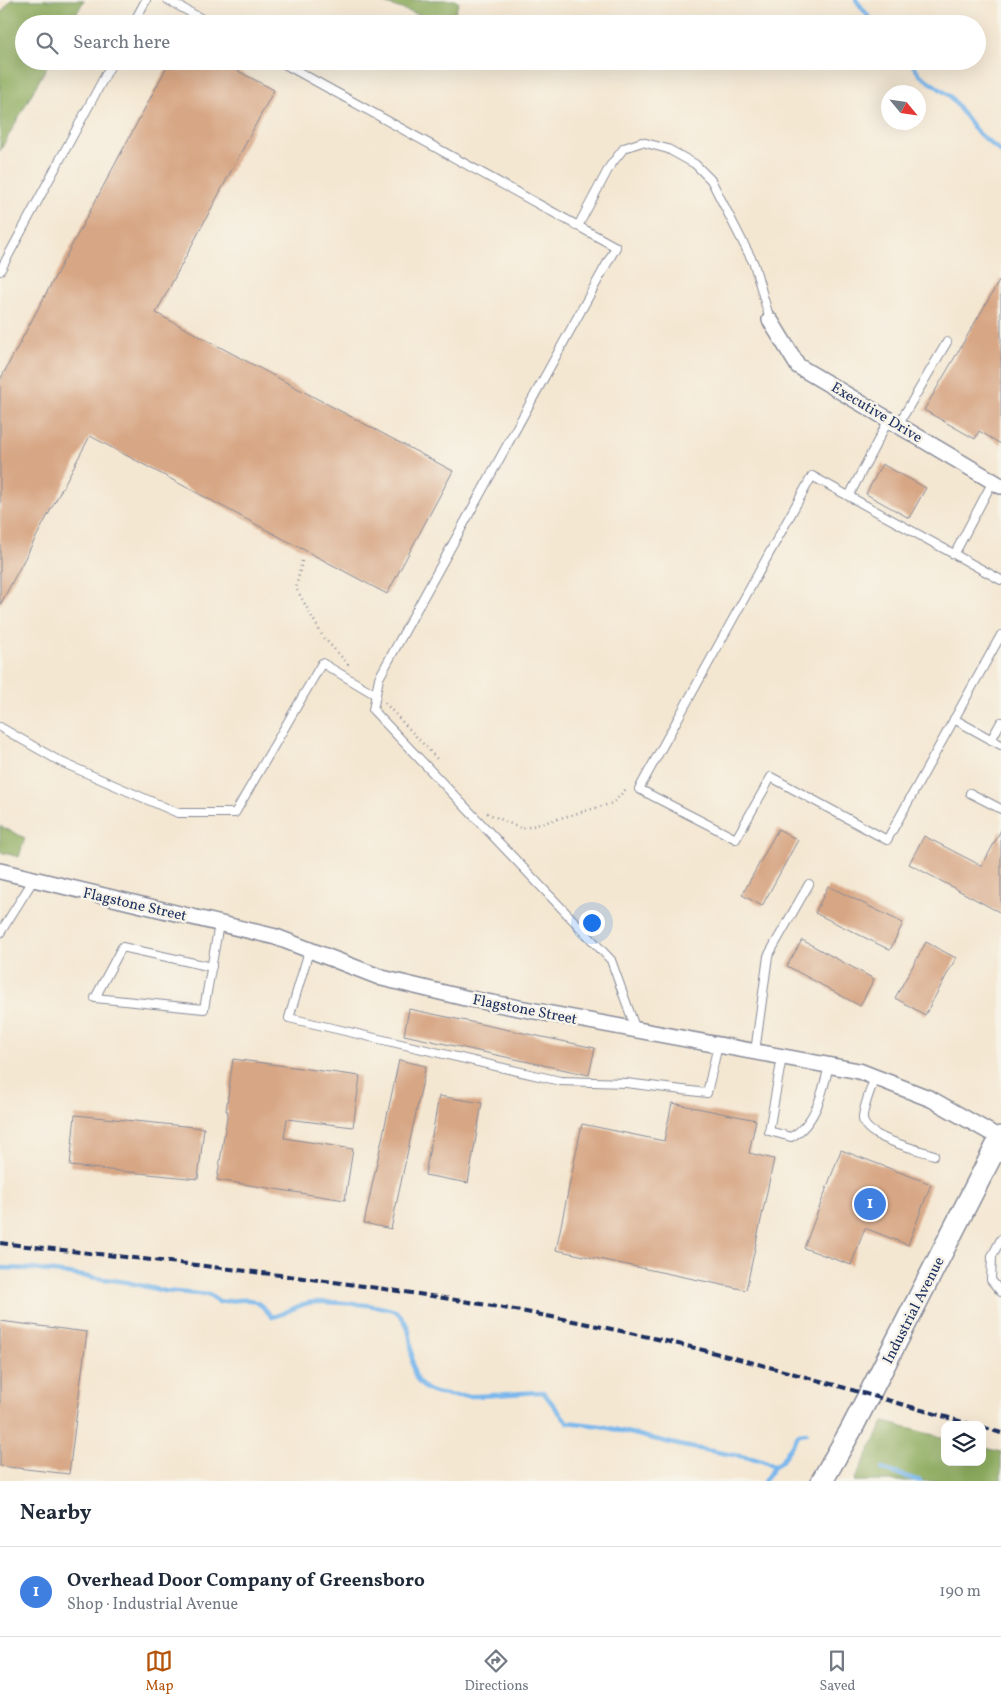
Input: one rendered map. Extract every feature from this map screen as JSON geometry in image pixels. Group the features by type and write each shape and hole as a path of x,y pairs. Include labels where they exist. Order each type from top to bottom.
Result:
{"main road":[{"name":"Industrial Avenue","path":"822,1481 852,1430 1001,1137"}],"street":[{"name":"Executive Drive","path":"770,320 798,366 997,483"},
{"name":"Flagstone Street","path":"0,871 276,938 382,978 465,998 859,1071 931,1099 1001,1137"}],"lane":[{"path":"138,15 146,0"},
{"path":"168,0 195,15"},
{"path":"0,271 108,70"},
{"path":"295,70 616,247 379,678 373,710 611,960 636,1030"},
{"path":"578,226 610,166 624,148 642,142 668,149 695,164 711,180 754,264 770,320"},
{"path":"849,496 894,422 947,342"},
{"path":"1001,580 812,476 639,789 736,839 772,777 887,840 1001,635"},
{"path":"955,553 997,483"},
{"path":"0,727 60,762 178,813 235,813 322,663 376,695"},
{"path":"954,719 1001,745"},
{"path":"991,740 1001,722"},
{"path":"970,793 1001,809"},
{"path":"0,933 40,881"},
{"path":"755,1052 768,956 809,884"},
{"path":"212,967 122,947 96,998 204,1009 212,967 220,924"},
{"path":"309,951 289,1018 407,1046 560,1081 626,1083 707,1093 718,1045"},
{"path":"782,1056 769,1130 781,1136 791,1137 804,1127 821,1098 829,1065"},
{"path":"875,1077 862,1118 867,1129 878,1136 934,1155"},
{"path":"1001,1238 992,1256 991,1280 1001,1292"}],"path":[{"path":"302,561 296,588 323,637 350,666"},
{"path":"384,703 445,768"},
{"path":"486,812 522,829 613,803 627,788"}],"green space":[{"path":"11,0 84,0 76,15 15,15 15,70 45,70 0,151 0,14"},
{"path":"375,0 455,0 459,2 454,15 419,15"},
{"path":"0,826 25,838 19,857 0,852"},
{"path":"884,1422 941,1437 941,1466 986,1466 986,1448 1001,1452 1001,1481 854,1481"}],"building":[{"path":"165,70 236,70 274,90 156,313 453,471 387,594 90,436 0,605 0,380"},
{"path":"1001,278 1001,444 979,431 975,439 924,410"},
{"path":"882,464 926,488 909,518 866,494"},
{"path":"778,829 798,840 762,906 742,895"},
{"path":"1001,830 1001,913 909,864 924,836 982,866"},
{"path":"828,886 903,923 890,950 815,913"},
{"path":"802,940 874,979 860,1006 787,966"},
{"path":"926,942 956,958 925,1015 895,998"},
{"path":"409,1009 595,1048 589,1075 404,1035"},
{"path":"233,1059 360,1076 353,1127 287,1119 284,1138 353,1149 345,1200 217,1180 228,1111 226,1111"},
{"path":"399,1060 426,1066 391,1229 364,1223"},
{"path":"439,1096 482,1103 468,1183 425,1175"},
{"path":"672,1103 756,1120 749,1153 774,1159 746,1290 556,1250 582,1124 664,1141"},
{"path":"75,1115 204,1128 198,1179 70,1166"},
{"path":"841,1150 931,1184 908,1245 865,1228 851,1265 804,1248"},
{"path":"0,1321 87,1332 69,1474 0,1466"}],"waterway":[{"path":"856,0 867,15"},
{"path":"916,70 920,75 950,96 977,132 1001,152"},
{"path":"0,1268 32,1269 126,1282 164,1291 210,1295 219,1302 249,1300 260,1304 272,1317 303,1304 315,1302 352,1304 388,1309 398,1313 407,1326 414,1372 420,1384 426,1389 436,1393 465,1396 543,1392 567,1422 601,1426 683,1446 756,1459 775,1466 781,1462 799,1434 806,1433"},
{"path":"764,1481 775,1466"},
{"path":"882,1469 920,1481"}],"railway":[{"path":"0,1243 302,1278 453,1299 528,1312 649,1337 742,1360 959,1421"},
{"path":"986,1428 1001,1433"}],"place":[{"name":"Overhead Door Company of Greensboro","path":"870,1204"}]}
